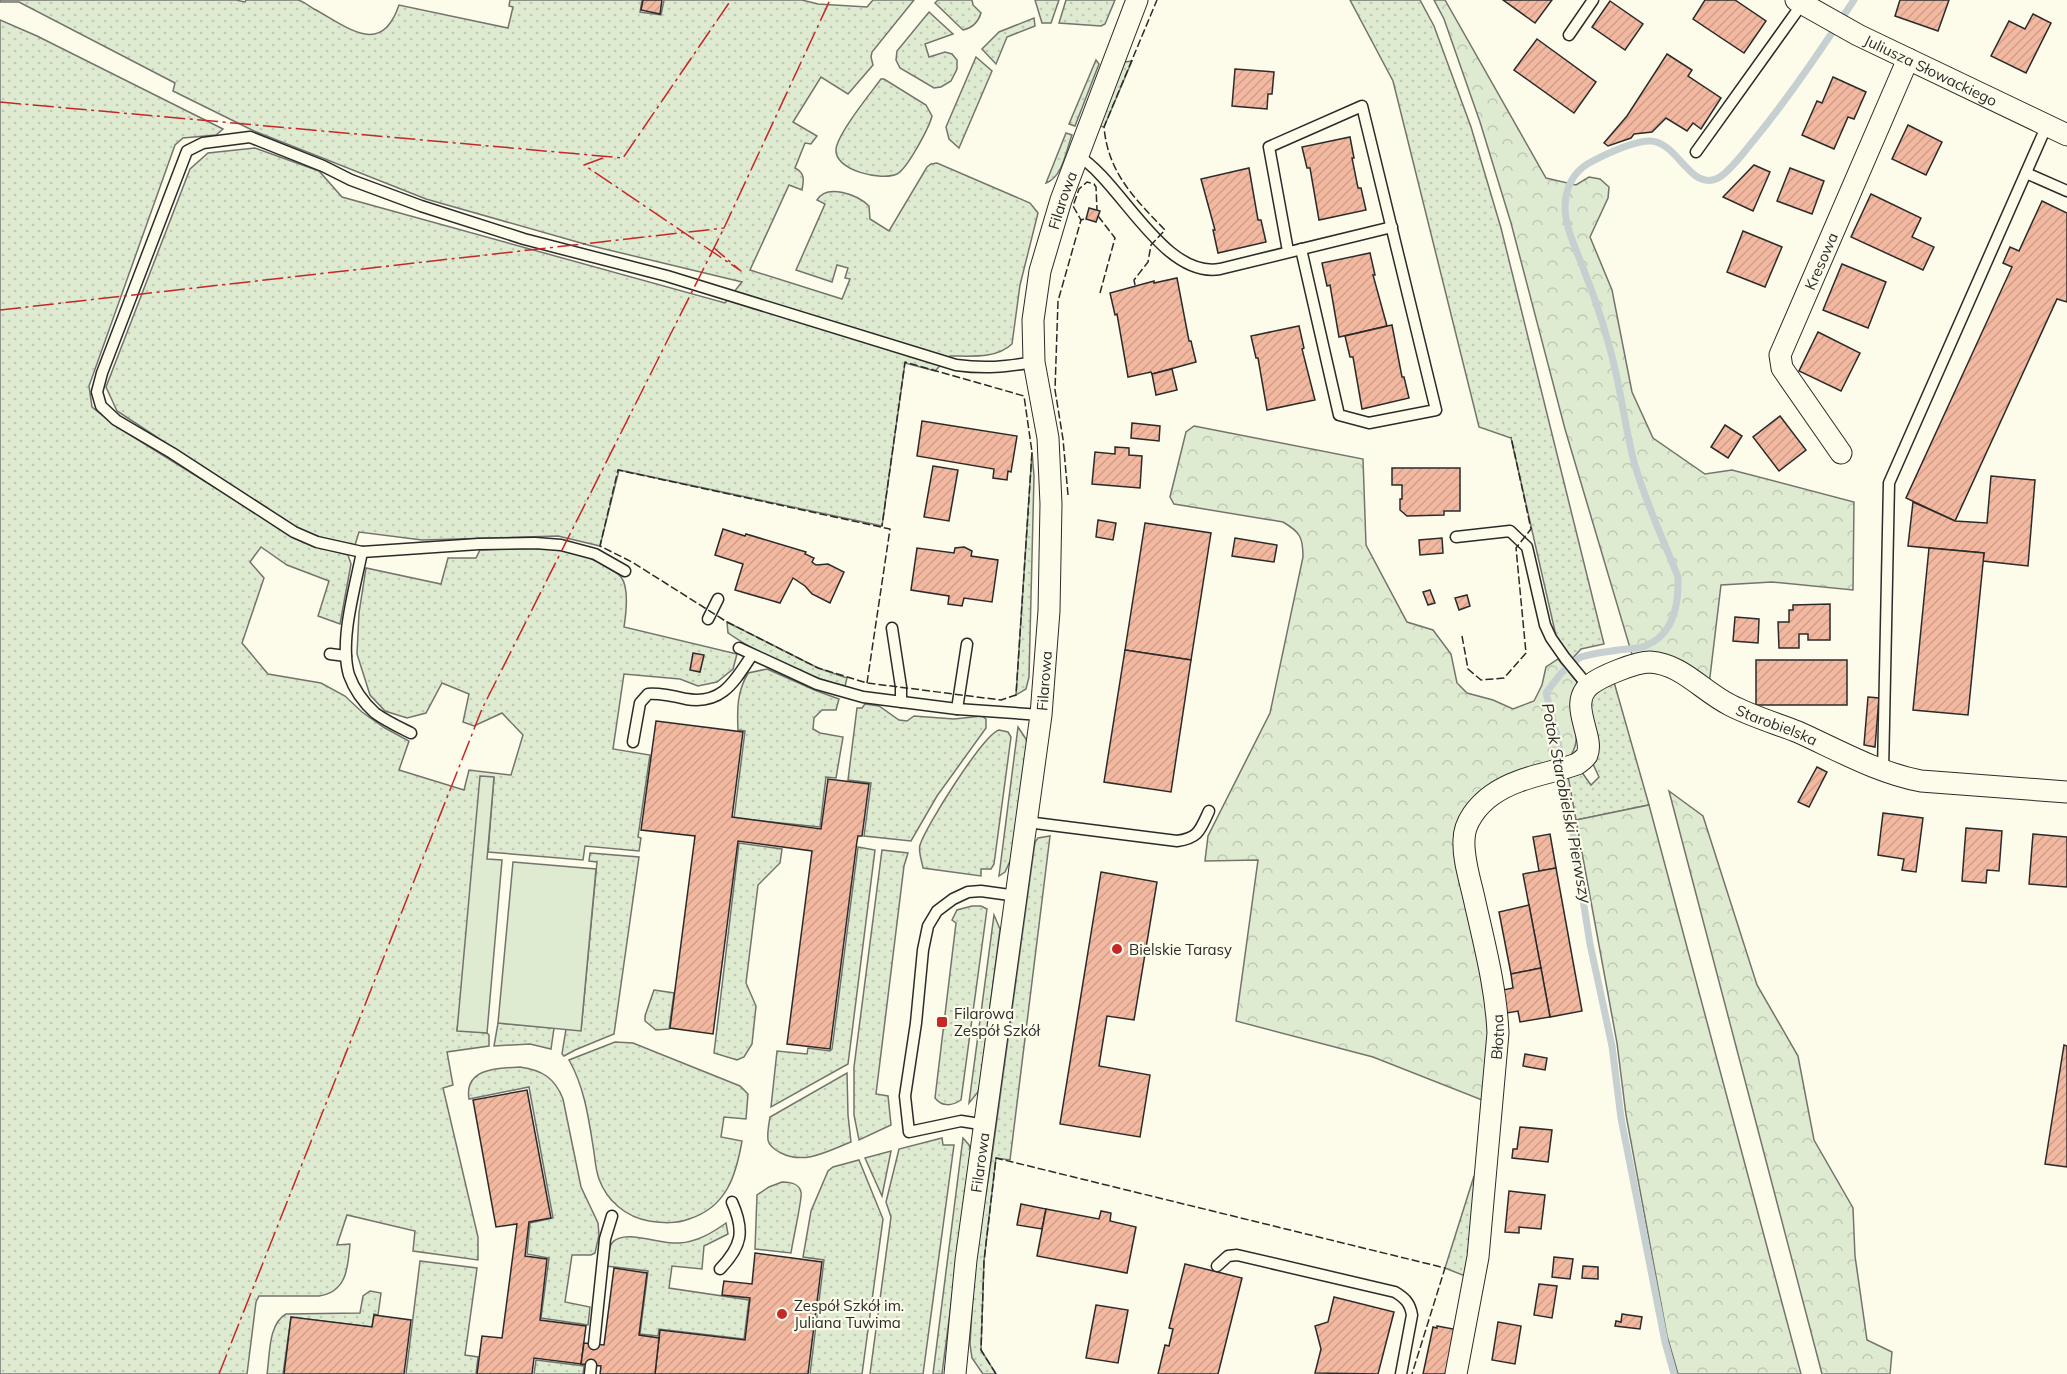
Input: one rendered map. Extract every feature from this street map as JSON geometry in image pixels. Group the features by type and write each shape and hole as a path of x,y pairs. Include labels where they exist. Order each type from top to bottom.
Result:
{"street":[{"name":"Filarowa","path":"955,1374 966,1260 1041,715 1049,611 1048,438 1034,362 1033,320 1040,271 1077,155 1137,0"},
{"name":"Juliusza Słowackiego","path":"1805,6 1858,35 2067,135"},
{"name":"Kresowa","path":"1841,453 1782,368 1780,355 1908,59"},
{"name":"Starobielska","path":"1584,680 1637,663 1649,662 1664,665 1691,678 1729,705 1795,731 1883,771 1921,781 2067,792"},
{"name":"Błotna","path":"1456,1374 1478,1257 1498,1033 1497,1011 1465,859 1465,831 1473,814 1490,796 1506,786 1577,764 1587,754 1588,748 1581,712 1584,680"}],"lane":[{"path":"1569,35 1593,0"},
{"path":"1696,152 1805,6"},
{"path":"1288,252 1269,147 1362,106 1436,411 1369,423 1339,415 1301,249"},
{"path":"1883,771 1888,483 2047,125"},
{"path":"625,572 595,554 577,547 535,543 362,552 317,542 294,532 172,453 116,420 100,406 97,392 102,373 187,151 203,143 250,137 323,166 351,180 421,206 524,239 667,276 956,365 981,369 1034,362"},
{"path":"1077,155 1098,170 1134,216 1176,256 1191,266 1211,271 1392,227"},
{"path":"2026,172 2067,191"},
{"path":"1456,537 1510,531 1522,541 1531,557 1545,626 1565,658 1584,680"},
{"path":"362,552 347,637 346,656 349,675 359,695 375,712 411,733"},
{"path":"708,619 718,599"},
{"path":"892,627 901,702"},
{"path":"957,709 967,644"},
{"path":"739,648 786,671 840,692 957,709 1041,715"},
{"path":"330,654 346,656"},
{"path":"633,742 640,704 648,694 708,700 721,694 731,685 752,655"},
{"path":"1027,822 1177,841 1196,836 1209,811"},
{"path":"986,1125 960,1121 909,1132 905,1096 916,1023 923,950 928,926 937,911 953,899 968,892 981,891 1017,896"},
{"path":"720,1269 732,1257 739,1243 739,1219 732,1202"},
{"path":"594,1344 605,1239 612,1216"},
{"path":"1217,1266 1228,1256 1237,1255 1395,1292 1404,1297 1410,1305 1412,1315 1401,1374"}],"green space":[{"path":"0,0 236,0 245,2 246,0 298,0 351,30 362,34 373,34 383,31 392,21 399,5 508,28 513,7 509,6 510,0 642,0 640,12 661,15 664,0 802,0 818,4 867,7 873,0 914,0 872,52 873,65 848,94 821,77 793,122 817,136 811,144 805,143 795,168 801,172 803,177 802,190 789,185 750,270 842,299 850,279 845,278 848,268 837,265 832,282 796,270 825,204 817,200 828,192 843,192 858,198 869,206 870,219 889,231 927,167 937,163 1030,203 1038,213 1020,285 1012,344 1006,349 991,354 950,356 935,371 905,363 882,526 619,470 600,546 558,536 422,540 359,532 355,545 319,537 296,528 117,411 106,387 190,169 208,153 255,148 319,171 342,197 725,303 742,282 588,245 426,199 254,131 173,91 175,83 19,2 0,2"},
{"path":"938,0 972,0 973,5 981,13 974,24 963,30 935,3"},
{"path":"1035,0 1059,0 1051,23 1042,23"},
{"path":"1066,0 1115,0 1105,24 1101,26 1059,23"},
{"path":"1350,0 1420,0 1434,26 1471,127 1501,228 1604,644 1581,649 1572,659 1556,636 1511,438 1479,427 1393,81"},
{"path":"1434,0 1445,0 1546,178 1576,185 1589,177 1600,179 1609,187 1608,198 1590,237 1612,290 1632,392 1653,438 1705,474 1732,470 1854,502 1853,590 1772,582 1721,585 1709,685 1633,658 1565,429 1511,223 1480,122 1444,19"},
{"path":"929,12 953,34 925,44 929,57 945,52 952,54 957,60 957,69 951,81 934,88 900,68 896,60 897,51"},
{"path":"1034,18 1035,26 1007,37 996,64 982,49 999,32"},
{"path":"0,20 37,36 223,129 216,135 183,138 175,145 89,386 92,407 117,427 293,536 315,546 348,555 351,564 340,624 318,616 329,581 287,565 261,547 250,562 264,578 242,643 268,674 321,683 345,696 362,712 409,741 399,770 464,790 469,770 511,775 523,735 502,713 474,726 463,722 469,694 442,683 426,713 407,718 385,711 370,695 357,654 359,613 366,568 441,584 448,558 476,558 480,550 530,548 579,554 595,560 624,581 626,608 624,627 737,654 733,669 717,682 698,686 680,679 624,674 613,749 650,755 638,837 641,838 639,851 585,846 583,860 488,852 494,777 457,1030 487,1033 489,1046 447,1052 453,1085 443,1088 478,1237 478,1260 413,1251 415,1231 347,1215 337,1245 350,1244 347,1270 341,1284 328,1294 319,1296 259,1296 256,1302 247,1374 0,1374"},
{"path":"976,57 992,71 959,148 949,139 946,127"},
{"path":"1096,60 1099,64 1075,126 1069,124"},
{"path":"1132,61 1104,127 1099,126 1125,62"},
{"path":"881,79 926,105 932,116 912,157 901,171 890,176 871,175 850,168 837,157 836,149 848,124"},
{"path":"1066,133 1072,135 1063,162 1052,180 1046,183"},
{"path":"1194,426 1363,459 1366,545 1407,622 1433,630 1451,654 1457,683 1467,693 1493,700 1513,709 1534,701 1542,685 1546,667 1558,659 1577,682 1572,701 1576,744 1569,758 1466,814 1492,1020 1482,1100 1373,1057 1236,1021 1258,860 1205,861 1208,836 1270,713 1303,550 1299,536 1283,522 1174,504 1170,497 1186,432"},
{"path":"1032,452 1034,476 1029,677 1026,689 1016,695"},
{"path":"727,622 818,668 847,678 845,686 800,671 754,649 728,633"},
{"path":"767,669 839,699 836,710 822,710 814,718 813,729 820,733 843,737 836,778 826,777 820,827 734,818 745,731 738,730 740,694 748,673"},
{"path":"1614,682 1649,805 1576,820 1568,776 1581,771 1591,785 1599,777 1593,764 1588,700 1594,691"},
{"path":"865,704 879,706 899,720 907,721 914,716 954,719 982,716 986,719 986,728 937,796 911,841 864,836 871,783 848,780 857,708 862,708"},
{"path":"1018,727 1026,739 1028,748 1011,859 1005,872 999,876"},
{"path":"999,730 1008,732 1011,737 994,864 991,869 981,869 981,876 923,868 920,845 924,835 956,782 981,747"},
{"path":"480,776 494,777 487,859 502,860 487,1033 457,1031"},
{"path":"1669,791 1703,816 1757,985 1798,1056 1814,1140 1853,1208 1855,1256 1867,1340 1892,1352 1890,1374 1822,1374"},
{"path":"1649,805 1801,1374 1678,1374 1667,1336 1626,1115 1617,1043 1576,820"},
{"path":"1050,836 1010,1160 996,1158 984,1261 981,1350 996,1374 983,1374 972,1358 970,1344 975,1261 992,1156 1035,842 1038,838"},
{"path":"739,843 782,849 780,863 758,885 746,983 756,1006 752,1044 744,1057 737,1060 714,1053"},
{"path":"858,847 875,850 848,1064 771,1107 777,1051 807,1054 808,1048 830,1051 832,1049"},
{"path":"882,850 908,853 904,866 876,1094 888,1096 891,1125 859,1140 854,1115 854,1067"},
{"path":"590,853 639,857 614,1034 564,1056 562,1054 566,1029 581,1030 597,862 589,861"},
{"path":"513,862 596,869 581,1031 498,1023"},
{"path":"972,906 987,909 961,1100 947,1105 935,1098 956,923 952,920 957,910"},
{"path":"994,915 1000,929 980,1084 978,1092 969,1103"},
{"path":"654,990 674,993 669,1029 656,1030 645,1021"},
{"path":"498,1023 554,1028 551,1049 530,1044 494,1046"},
{"path":"615,1042 633,1043 740,1086 748,1094 746,1119 724,1117 721,1137 742,1141 733,1177 721,1198 702,1214 674,1222 641,1219 618,1207 603,1187 596,1169 583,1093 569,1060"},
{"path":"520,1067 535,1070 547,1076 560,1092 581,1187 598,1223 599,1235 595,1253 572,1255 565,1302 590,1307 588,1325 541,1318 549,1258 527,1254 530,1223 553,1218 529,1087 469,1099 469,1089 477,1076 493,1069"},
{"path":"847,1073 851,1142 825,1153 799,1158 781,1153 771,1146 768,1137 770,1117"},
{"path":"942,1138 943,1145 954,1145 923,1374 870,1374 891,1217 886,1202 899,1149"},
{"path":"963,1138 971,1151 942,1374 933,1374"},
{"path":"891,1151 882,1196 865,1158"},
{"path":"859,1160 883,1219 862,1374 810,1374 824,1260 803,1257 811,1211 828,1171 833,1167"},
{"path":"1474,1176 1476,1187 1470,1278 1445,1268"},
{"path":"782,1182 796,1185 801,1192 791,1253 755,1249 757,1195"},
{"path":"726,1223 728,1234 704,1246 702,1269 672,1266 669,1288 749,1300 744,1339 659,1329 658,1336 640,1334 648,1271 606,1266 612,1243 625,1237 671,1243 692,1241"},
{"path":"420,1261 477,1268 465,1355 478,1357 476,1374 406,1374"},
{"path":"370,1291 381,1293 378,1315 374,1314 372,1327 291,1317 283,1374 267,1374 273,1332 280,1319 286,1314 360,1313 363,1296"},
{"path":"536,1360 584,1366 583,1374 534,1374"}],"building":[{"path":"643,0 662,0 660,14 641,10"},
{"path":"1503,0 1552,0 1535,23"},
{"path":"1705,0 1735,0 1766,21 1744,53 1693,19"},
{"path":"1900,0 1949,0 1938,31 1895,16"},
{"path":"1610,1 1643,24 1625,50 1592,27"},
{"path":"2033,14 2051,23 2026,73 1991,56 2009,21 2025,29"},
{"path":"1537,39 1596,82 1574,113 1514,70"},
{"path":"1667,54 1692,70 1688,76 1721,98 1701,129 1693,123 1687,131 1666,118 1652,132 1634,134 1631,138 1608,146 1604,143 1627,116"},
{"path":"1235,69 1274,72 1272,94 1268,94 1267,109 1232,106"},
{"path":"1833,77 1866,92 1854,119 1848,117 1834,149 1802,135 1817,101 1822,103"},
{"path":"1908,125 1942,142 1926,175 1892,159"},
{"path":"1350,137 1358,188 1361,188 1366,210 1319,220 1310,168 1307,168 1302,147"},
{"path":"1754,165 1770,172 1753,211 1723,197"},
{"path":"1249,168 1258,220 1261,220 1266,242 1218,253 1213,230 1215,230 1201,179"},
{"path":"1790,168 1824,181 1812,214 1777,201"},
{"path":"1871,194 1921,218 1912,237 1934,247 1923,270 1851,237"},
{"path":"2042,201 2067,213 2067,302 2057,299 1955,521 1906,498 2012,267 2003,263 2010,247 2019,251"},
{"path":"1089,208 1100,211 1096,222 1086,219"},
{"path":"1743,231 1782,247 1765,287 1727,272"},
{"path":"1370,253 1375,275 1373,275 1387,326 1339,337 1330,285 1327,286 1322,263"},
{"path":"1842,264 1886,282 1868,328 1823,310"},
{"path":"1177,278 1189,341 1191,341 1196,362 1152,374 1151,372 1128,377 1117,314 1115,315 1110,293 1154,281 1154,283"},
{"path":"1392,325 1402,377 1404,377 1409,398 1362,409 1353,357 1350,357 1345,336"},
{"path":"1299,326 1304,348 1302,349 1315,400 1267,410 1258,358 1256,358 1251,336"},
{"path":"1818,332 1860,353 1841,391 1799,371"},
{"path":"1172,369 1177,390 1156,395 1152,374"},
{"path":"1780,416 1806,450 1779,471 1753,437"},
{"path":"922,421 1017,436 1011,472 1008,471 1007,480 993,478 994,469 917,456"},
{"path":"1132,423 1160,426 1159,441 1131,438"},
{"path":"1725,425 1742,436 1728,458 1711,447"},
{"path":"1115,447 1129,448 1129,455 1142,456 1140,488 1092,484 1095,452 1115,454"},
{"path":"933,466 958,470 949,521 924,517"},
{"path":"1392,468 1460,468 1460,511 1444,511 1444,515 1407,516 1400,510 1402,485 1392,485"},
{"path":"1991,476 2035,480 2028,566 1983,561 1984,553 1908,546 1913,502 1955,521 1987,523"},
{"path":"1098,520 1116,523 1113,540 1096,537"},
{"path":"1145,523 1211,533 1191,660 1125,650"},
{"path":"723,529 806,552 805,554 814,558 812,562 816,565 828,564 844,572 830,603 812,594 793,578 780,603 735,590 743,564 715,555"},
{"path":"1235,538 1277,545 1274,562 1232,556"},
{"path":"1442,538 1443,553 1420,555 1419,540"},
{"path":"964,547 972,551 971,556 998,560 992,602 964,598 962,606 948,604 949,596 911,590 917,548 954,553 955,548"},
{"path":"1929,548 1984,553 1968,715 1913,710"},
{"path":"1430,590 1435,603 1428,605 1423,592"},
{"path":"1467,595 1470,606 1459,610 1455,598"},
{"path":"1830,604 1830,640 1808,640 1808,634 1799,634 1799,648 1779,648 1778,622 1789,622 1789,610 1793,610 1793,605"},
{"path":"1735,617 1759,619 1758,643 1733,641"},
{"path":"1125,650 1191,660 1171,792 1104,782"},
{"path":"693,653 704,655 700,672 690,670"},
{"path":"1756,660 1847,660 1847,705 1756,705"},
{"path":"1868,697 1879,698 1875,747 1864,745"},
{"path":"656,721 743,732 732,817 821,829 828,779 869,784 862,836 858,836 857,841 830,1049 787,1044 812,851 738,841 713,1034 670,1028 695,836 641,830"},
{"path":"1817,767 1827,772 1809,807 1798,802"},
{"path":"1883,813 1923,818 1916,872 1902,870 1904,859 1878,855"},
{"path":"1966,828 2002,831 1999,871 1987,870 1986,883 1962,881"},
{"path":"1550,834 1556,868 1539,871 1533,837"},
{"path":"2033,834 2067,837 2067,887 2029,884"},
{"path":"1556,868 1582,1011 1550,1017 1523,874"},
{"name":"Bielskie Tarasy","path":"1101,872 1157,882 1134,1020 1107,1016 1099,1066 1150,1075 1140,1137 1060,1124"},
{"path":"1529,905 1541,968 1511,974 1499,912"},
{"path":"1541,968 1550,1017 1520,1022 1518,1011 1507,1013 1503,990 1513,988 1511,974"},
{"path":"2064,1045 2067,1046 2067,1167 2045,1164"},
{"path":"1525,1054 1547,1058 1545,1070 1523,1066"},
{"path":"527,1090 551,1218 529,1222 525,1256 547,1259 540,1320 586,1326 581,1364 534,1358 532,1374 477,1374 482,1336 502,1338 517,1224 496,1227 473,1100"},
{"path":"1520,1127 1552,1130 1548,1162 1512,1158 1513,1149 1517,1149"},
{"path":"1509,1191 1545,1195 1541,1229 1519,1227 1519,1233 1505,1232"},
{"path":"1021,1204 1046,1209 1042,1229 1017,1225"},
{"path":"1046,1209 1099,1219 1101,1211 1111,1213 1110,1221 1136,1227 1127,1273 1037,1256"},
{"name":"Zespół Szkół im. Juliana Tuwima","path":"755,1253 822,1262 808,1374 655,1374 660,1330 745,1340 750,1298 722,1295 724,1281 752,1284"},
{"path":"1554,1257 1573,1259 1570,1279 1552,1277"},
{"path":"1185,1264 1242,1278 1218,1374 1158,1374 1165,1345 1169,1346 1173,1329 1169,1328"},
{"path":"1583,1266 1598,1267 1598,1279 1582,1278"},
{"path":"614,1268 647,1273 639,1335 659,1338 655,1374 600,1374 601,1366 581,1364 584,1343 604,1345"},
{"path":"1539,1284 1557,1286 1552,1318 1534,1315"},
{"path":"1334,1297 1394,1312 1378,1374 1315,1373 1321,1349 1315,1326 1328,1322"},
{"path":"1096,1305 1128,1310 1118,1363 1086,1358"},
{"path":"1622,1314 1642,1317 1640,1329 1615,1326 1616,1321 1621,1322"},
{"path":"374,1315 411,1320 404,1374 284,1374 291,1317 372,1327"},
{"path":"1498,1322 1521,1326 1515,1364 1492,1360"},
{"path":"1437,1326 1459,1330 1449,1374 1423,1374 1433,1327 1437,1328"}],"waterway":[{"name":"Potok Starobielski Pierwszy","path":"1674,1374 1665,1342 1621,1118 1612,1046 1590,944 1558,740 1546,693 1566,668 1581,657 1642,647 1663,634 1676,608 1678,577 1638,477 1612,357 1598,308 1570,234 1565,202 1574,177 1583,167 1626,146 1642,142 1659,143 1701,179 1710,181 1720,177 1738,160 1780,106 1854,0"}],"fence":[{"path":"1135,285 1134,280 1148,262 1151,245 1165,230 1143,207 1117,172 1111,158 1104,127 1157,0"},
{"path":"1084,219 1081,220 1073,206 1079,189 1087,182 1096,187 1097,210"},
{"path":"1098,216 1115,238 1100,293"},
{"path":"1068,495 1063,439 1055,390 1058,301 1081,220"},
{"path":"867,683 890,529 618,470 600,546 632,562 727,622 818,668 867,683 1001,700 1016,695 1032,452 1024,396 905,362 882,526"},
{"path":"1462,636 1468,669 1481,680 1504,678 1526,653 1516,548 1531,529 1511,437"},
{"path":"996,1374 981,1350 984,1261 996,1158 1445,1268 1412,1374"}],"power":[{"path":"0,102 623,158 731,0"},
{"path":"0,310 724,228 830,0"},
{"path":"603,158 584,165 741,271 714,248"},
{"path":"219,1374 482,709 724,228"}],"place":[{"name":"Bielskie Tarasy","path":"1117,949"},
{"name":"Filarowa Zespół Szkół","path":"942,1022"},
{"name":"Zespół Szkół im. Juliana Tuwima","path":"782,1314"}]}
